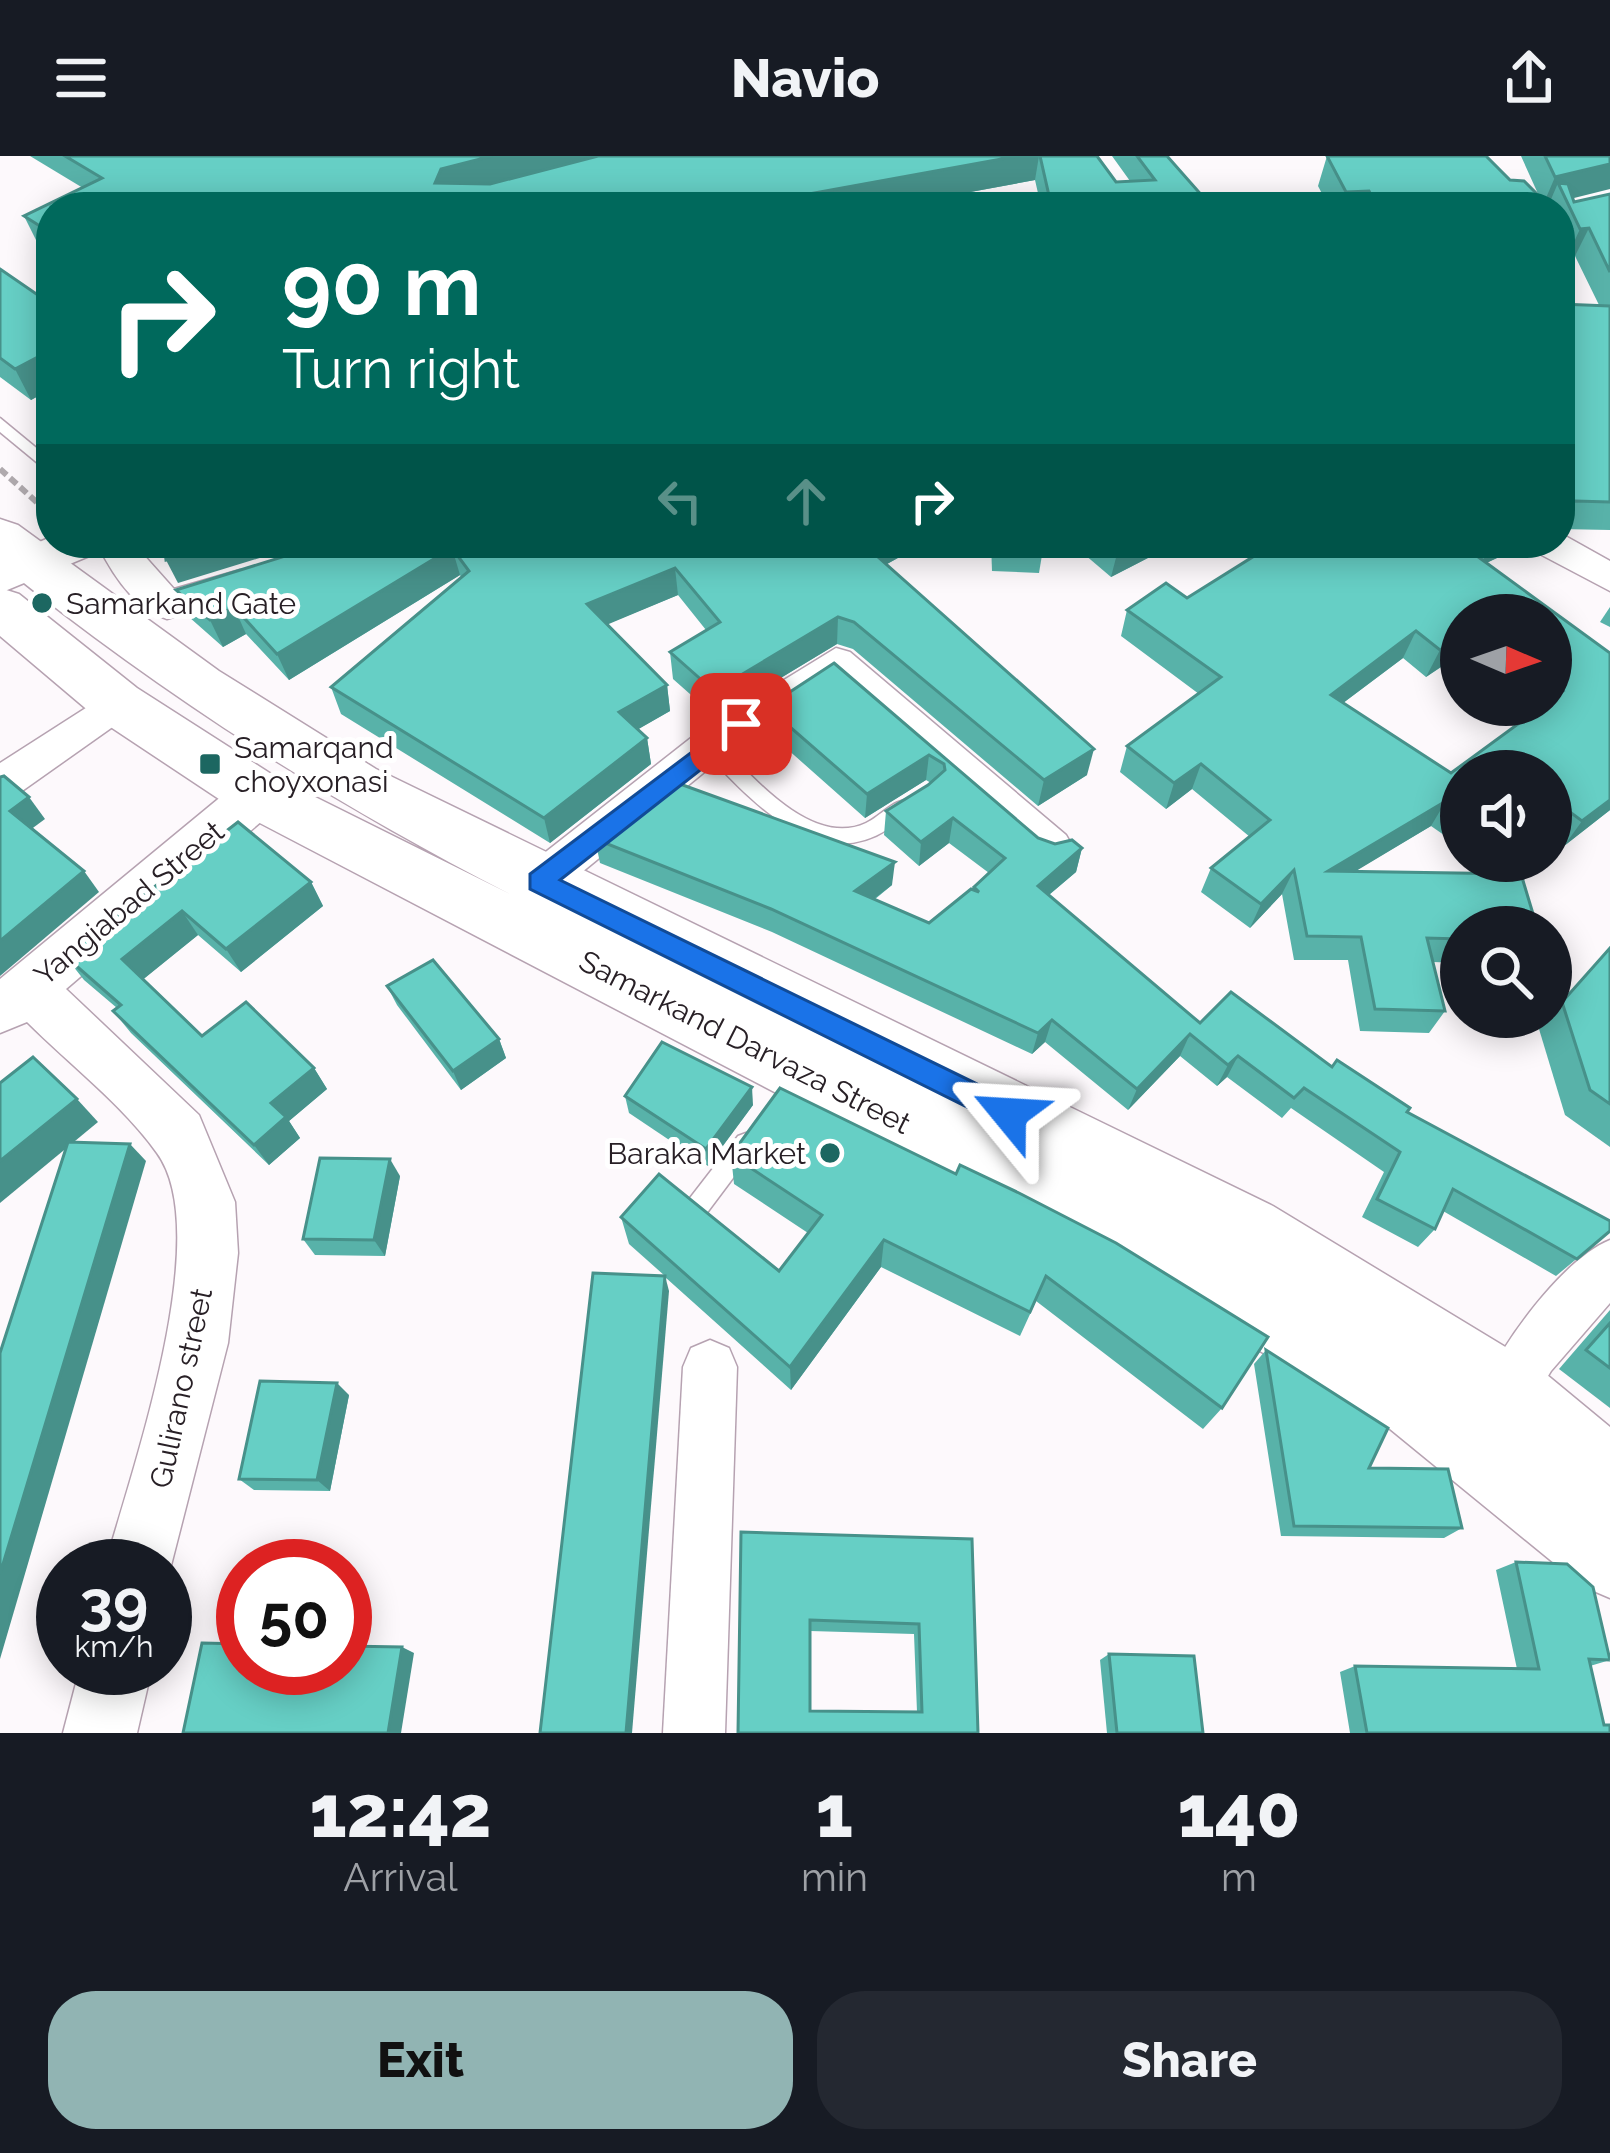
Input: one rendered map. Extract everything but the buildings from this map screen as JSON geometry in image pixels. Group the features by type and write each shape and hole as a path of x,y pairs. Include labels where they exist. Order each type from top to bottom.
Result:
{"main road":[{"name":"Samarkand Darvaza Street","path":"27,557 117,703 258,795 782,1095 1220,1286 1417,1402 1610,1558"},
{"name":"Samarkand Darvaza Street","path":"27,557 176,675 277,743 539,882 1247,1230 1508,1392 1610,1477"}],"street":[{"path":"123,558 167,605 284,569"},
{"path":"1575,558 1610,578"},
{"path":"539,882 710,745 836,662 1051,847"},
{"path":"0,785 117,703"},
{"name":"Yangiabad Street","path":"14,1000 258,795"},
{"name":"Gulirano street","path":"14,1000 178,1134 206,1209 199,1321 147,1539"},
{"path":"1508,1392 1532,1352 1610,1265"},
{"path":"694,1733 710,1367"},
{"path":"100,1733 109,1695"}],"lane":[{"path":"0,423 36,455"},
{"path":"710,745 780,814 825,834 862,834 928,792"},
{"path":"698,1206 782,1095"}],"path":[{"path":"0,469 27,557"}],"place":[{"name":"Samarkand Gate","path":"42,603"},
{"name":"Samarqand choyxonasi","path":"210,764"},
{"name":"Baraka Market","path":"830,1153"}],"route":[{"path":"741,724 539,882 1009,1114"}]}
